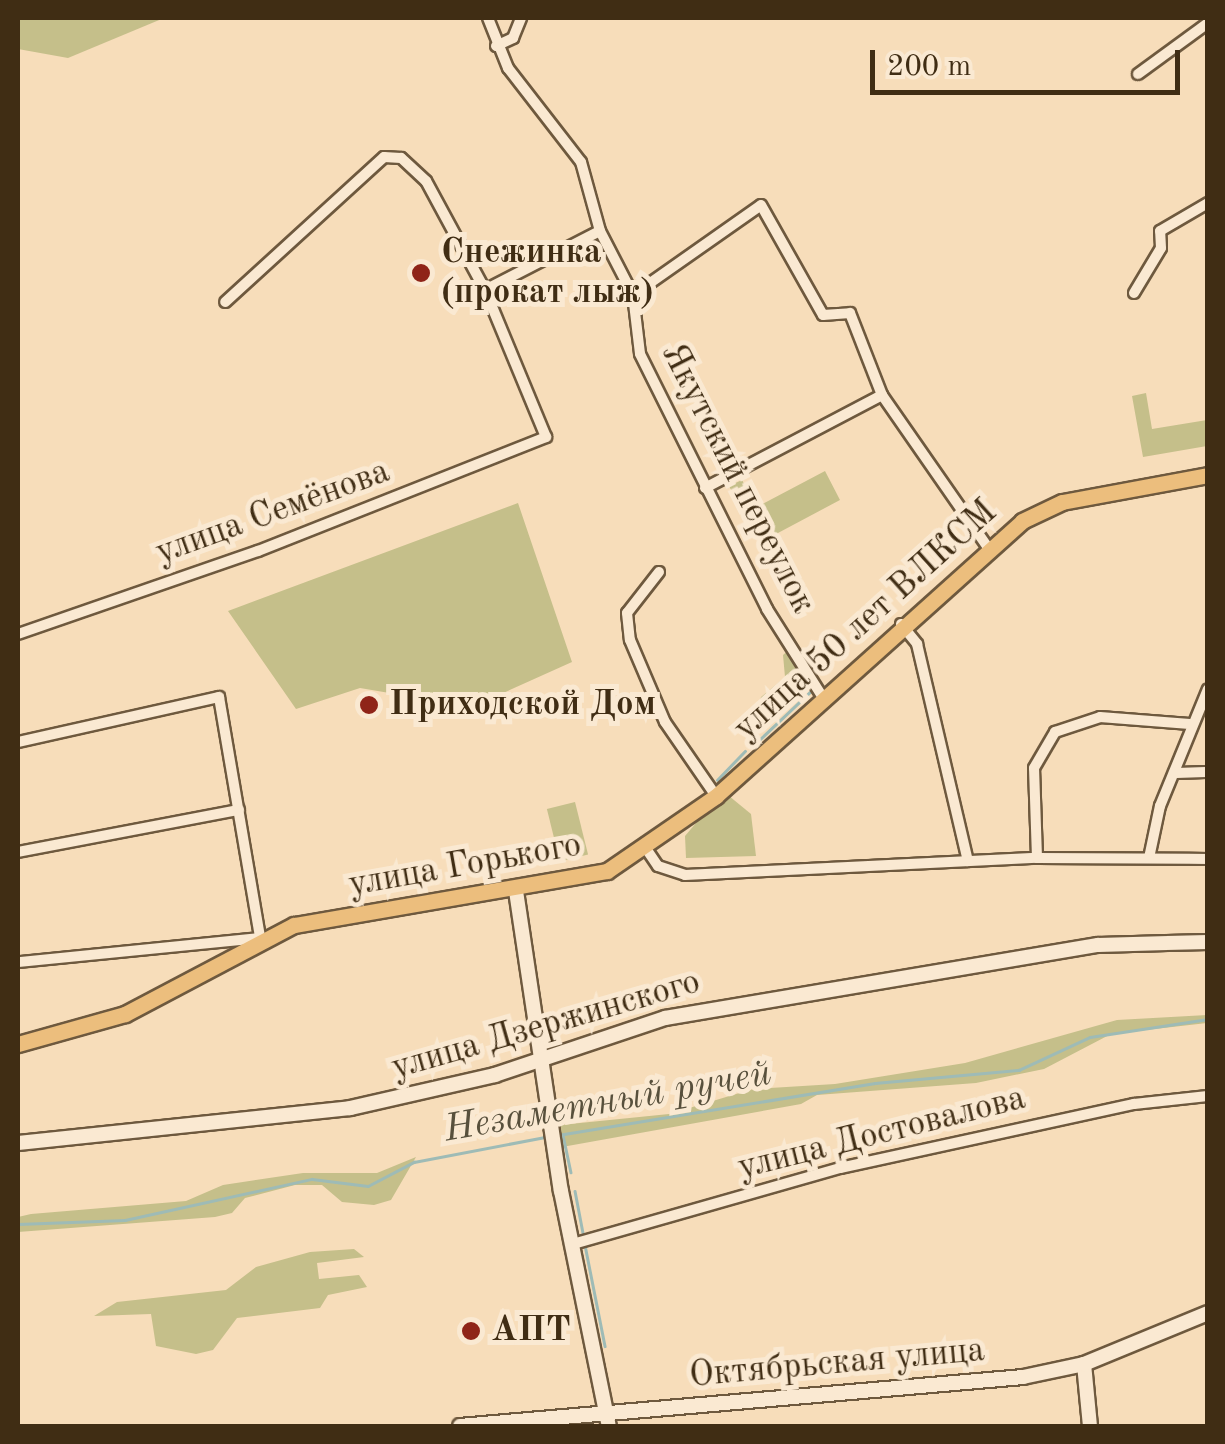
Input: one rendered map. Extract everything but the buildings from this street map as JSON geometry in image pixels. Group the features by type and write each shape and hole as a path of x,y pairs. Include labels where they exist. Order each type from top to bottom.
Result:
{"main road":[{"name":"улица 50 лет ВЛКСМ","path":"645,846 716,796 988,546 1062,502 1208,475"},
{"name":"улица Горького","path":"260,938 294,926 516,891 607,871 645,846"},
{"path":"18,1044 125,1014 260,938"}],"street":[{"name":"Якутский переулок","path":"488,18 496,46 576,154 600,231 633,295 640,354 766,609 822,696"},
{"path":"496,46 513,38 521,18"},
{"path":"1138,74 1208,23"},
{"path":"225,302 384,157 400,158 426,181 485,290 600,231"},
{"path":"1134,293 1161,248 1160,231 1208,203"},
{"path":"633,295 760,205 822,315 850,313 882,395 988,546"},
{"name":"улица Семёнова","path":"18,634 258,551 546,438 485,290"},
{"path":"705,488 882,395"},
{"path":"660,572 627,613 630,640 665,722 716,796"},
{"path":"901,624 917,644 968,861"},
{"path":"1149,858 1190,724 1208,689"},
{"path":"18,742 219,697 260,938"},
{"path":"1037,858 1034,768 1054,732 1100,717 1190,724"},
{"path":"1174,773 1208,772"},
{"path":"18,852 239,810"},
{"path":"645,846 658,866 685,875 1037,858 1208,859"},
{"path":"516,891 552,1140 608,1421"},
{"name":"улица Горького","path":"18,962 260,938"},
{"name":"улица Дзержинского","path":"18,1144 350,1108 542,1059 665,1018 726,1006 1098,945 1208,942"},
{"name":"улица Достовалова","path":"573,1244 840,1168 1134,1104 1208,1096"},
{"name":"Октябрьская улица","path":"460,1426 608,1421 906,1391 1084,1364 1208,1313"},
{"path":"1084,1364 1090,1426"}],"shaded area":[{"path":"18,18 164,18 68,58 18,49"},
{"path":"1146,393 1152,429 1207,420 1207,446 1143,457 1132,396"},
{"path":"825,471 840,500 759,543 729,486 742,480 757,507"},
{"path":"518,503 572,662 472,707 360,688 296,709 228,611"},
{"path":"790,649 808,680 754,723 761,697 785,677 783,655"},
{"path":"723,791 751,814 756,856 686,858 685,836"},
{"path":"575,802 588,854 560,861 547,809"},
{"path":"1207,1015 1207,1023 1111,1034 1044,1069 976,1083 817,1095 801,1104 562,1147 560,1125 669,1114 753,1089 835,1084 965,1063 1117,1020"},
{"path":"416,1157 391,1200 374,1205 342,1202 322,1185 295,1185 245,1198 232,1213 215,1217 18,1232 18,1217 31,1214 186,1201 223,1185 303,1173 377,1173"},
{"path":"354,1249 364,1257 317,1263 319,1279 359,1275 367,1287 328,1295 320,1308 237,1318 213,1350 196,1354 156,1346 151,1314 94,1316 117,1302 226,1290 256,1267 310,1252"}],"waterway":[{"path":"756,743 811,691"},
{"path":"717,780 745,751"},
{"name":"Незаметный ручей","path":"558,1135 875,1083 1019,1070 1090,1037 1208,1019"},
{"path":"563,1135 571,1172"},
{"name":"Незаметный ручей","path":"18,1224 125,1220 312,1179 368,1186 414,1162 545,1137"},
{"path":"575,1191 583,1233"},
{"path":"585,1245 605,1346"}],"place":[{"name":"Снежинка (прокат лыж)","path":"421,273"},
{"name":"Приходской Дом","path":"369,705"},
{"name":"АПТ","path":"471,1331"}]}
